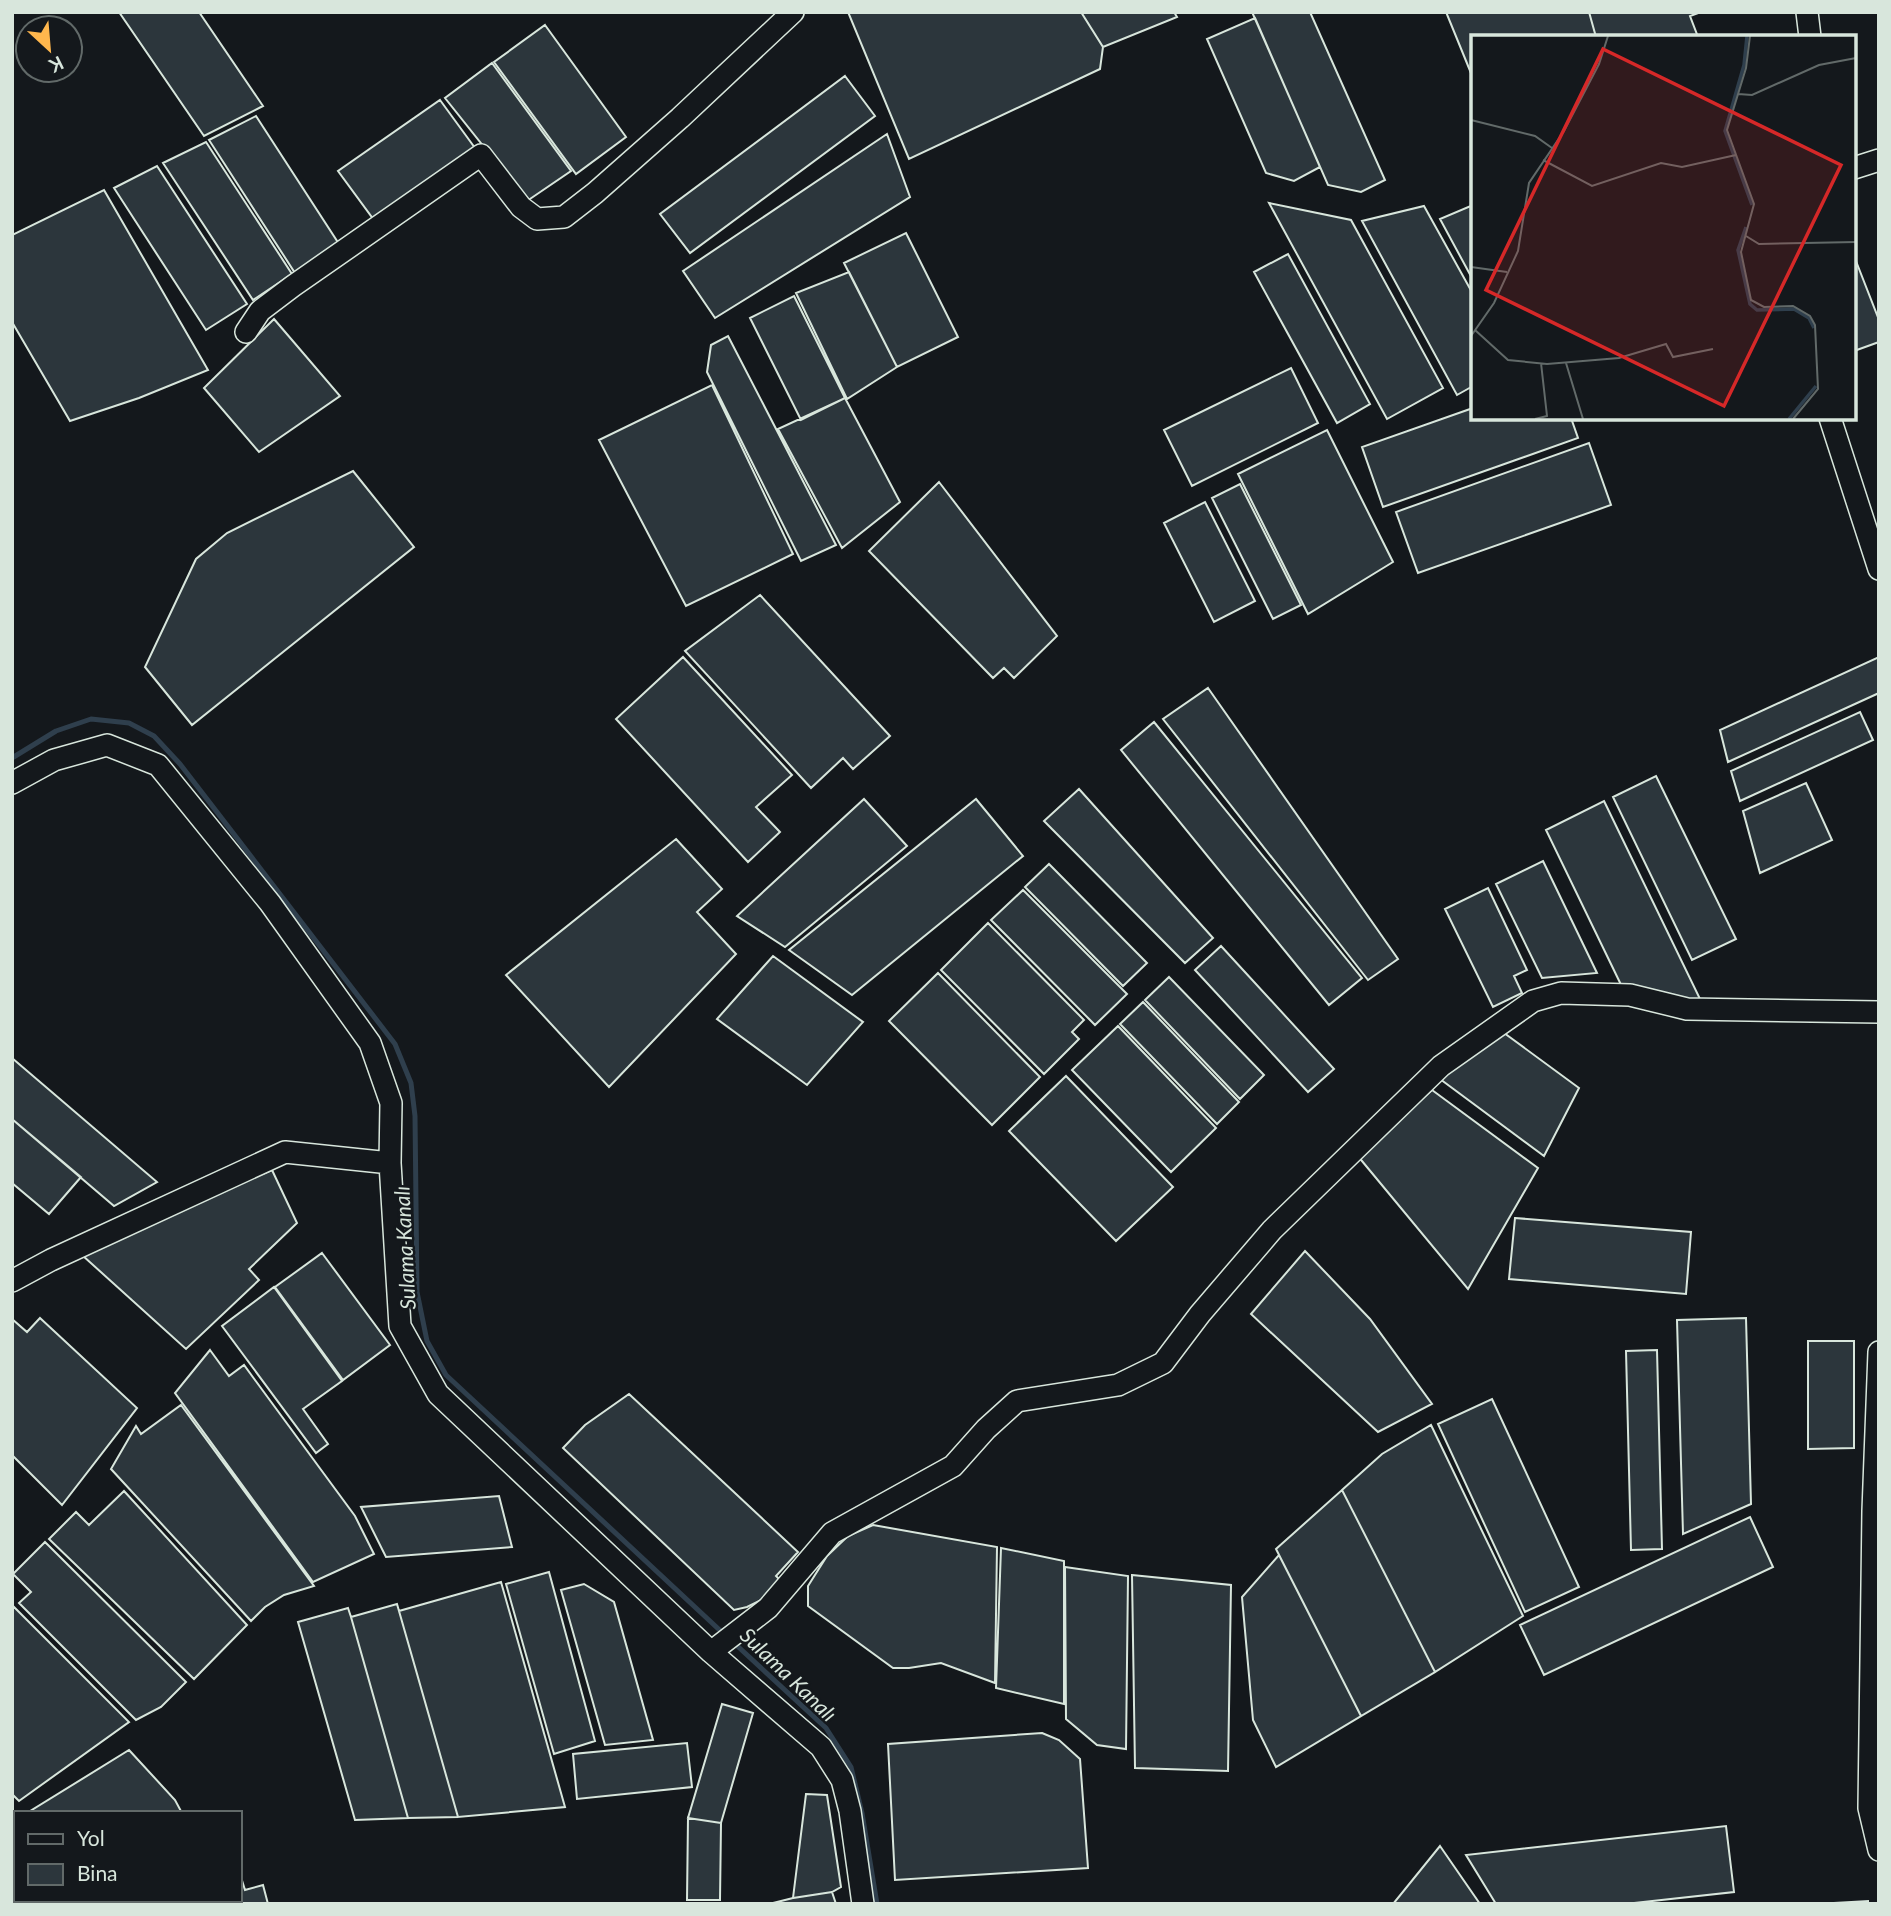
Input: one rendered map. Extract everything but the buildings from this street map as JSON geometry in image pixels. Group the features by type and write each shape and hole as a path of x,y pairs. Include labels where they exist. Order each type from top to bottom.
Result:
{"street":[{"path":"246,332 260,311 481,155 521,207 537,219 564,217 680,118 793,12"},
{"path":"1807,12 1810,35"},
{"path":"1856,166 1879,160"},
{"path":"1831,420 1879,569"},
{"path":"12,783 54,760 107,745 158,765 270,903 370,1043 391,1103 390,1163 400,1326 438,1394 711,1651 821,1747 842,1780 850,1811 863,1904"},
{"path":"711,1651 768,1608 832,1533 953,1466 986,1429 1017,1401 1118,1385 1163,1363 1200,1314 1272,1230 1441,1066 1533,1001 1561,993 1630,995 1687,1009 1879,1013"},
{"path":"12,1281 285,1152 390,1163"},
{"path":"1879,1352 1873,1511 1869,1808 1879,1850"}],"waterway":[{"name":"Sulama Kanalı","path":"12,758 56,731 91,719 129,723 154,736 180,764 395,1044 411,1083 415,1116 417,1292 427,1341 446,1375 726,1636"},
{"name":"Sulama Kanalı","path":"733,1642 826,1728 851,1767 862,1813 877,1904"}]}
